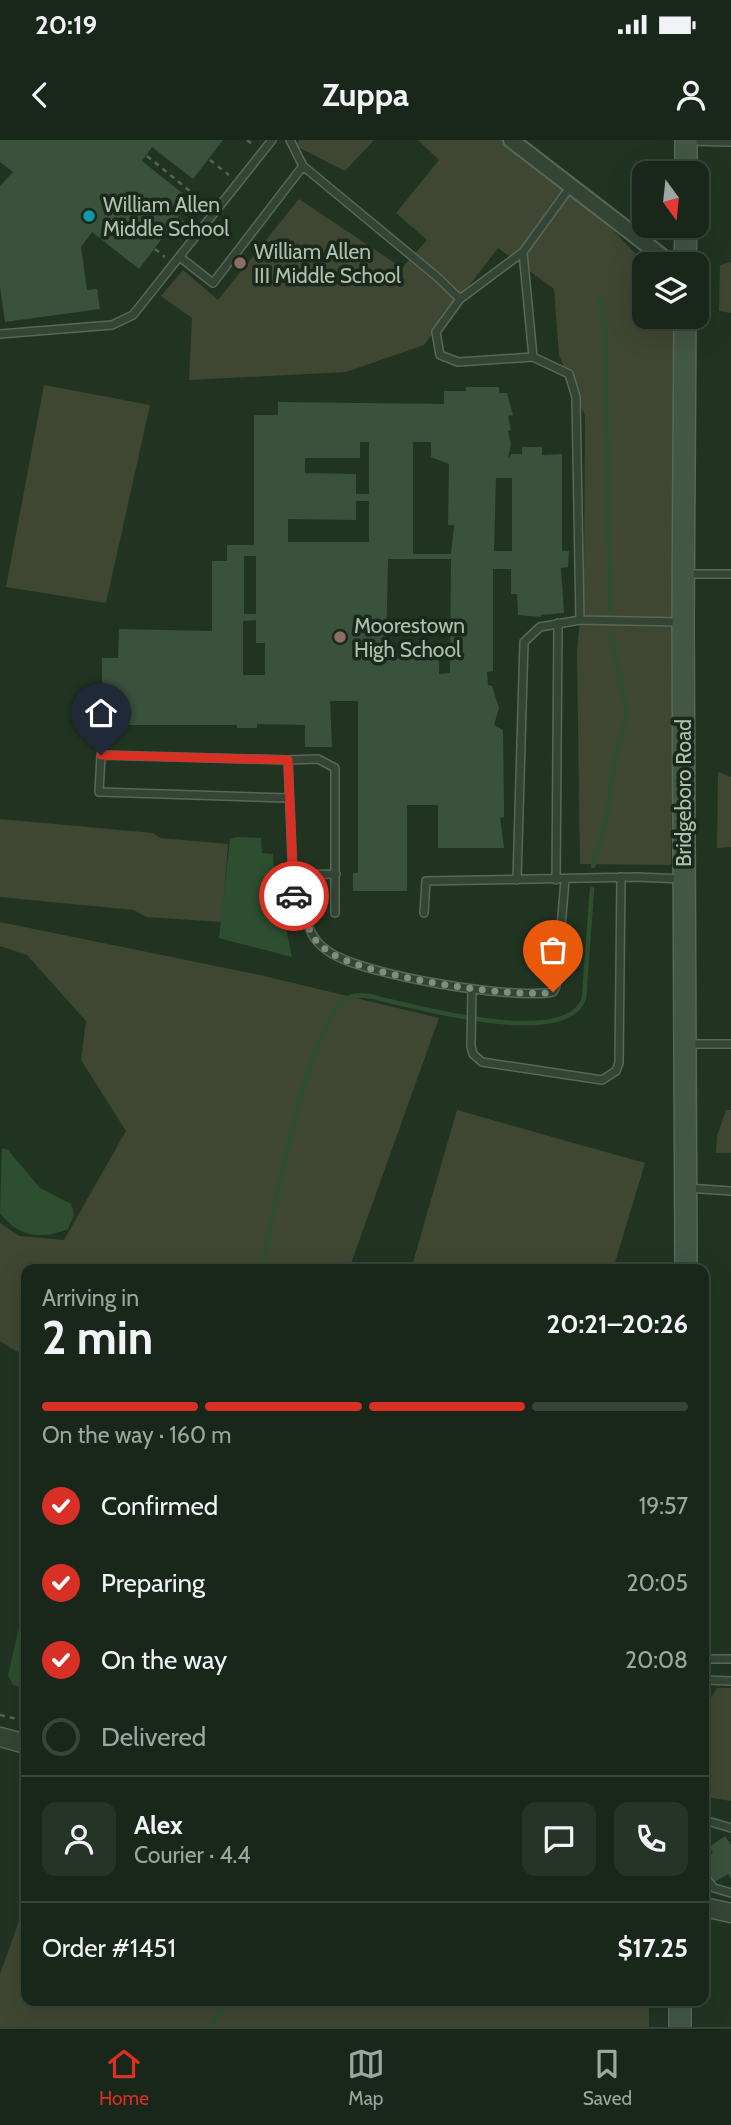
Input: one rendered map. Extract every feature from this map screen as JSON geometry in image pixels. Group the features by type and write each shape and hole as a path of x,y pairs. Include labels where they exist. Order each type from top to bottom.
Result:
{"main road":[{"path":"686,141 686,161"},
{"name":"Bridgeboro Road","path":"685,329 683,879 686,1264"},
{"path":"680,2006 680,2027"}],"street":[{"path":"510,140 656,252"},
{"path":"0,1737 21,1743"},
{"path":"709,1908 731,1913"}],"lane":[{"path":"0,334 123,322 141,307 272,140"},
{"path":"290,140 303,166 436,275 460,299"},
{"path":"686,141 731,142"},
{"path":"181,258 213,283 303,166"},
{"path":"571,186 523,252 460,299 436,332 440,355 458,362 533,357 569,374 576,397 580,620"},
{"path":"523,252 533,357"},
{"path":"683,574 731,574"},
{"path":"517,880 524,642 540,627 580,620 683,622"},
{"path":"556,880 558,623"},
{"path":"288,798 99,792 101,755 318,759 335,768 335,914"},
{"path":"288,760 294,903 305,914 307,930 331,953 352,964 472,989 553,992 556,986 565,880"},
{"path":"293,875 336,874"},
{"path":"472,989 471,1046 473,1054 482,1062 602,1080 611,1076 619,1063 621,877"},
{"path":"424,913 426,881 621,877 683,879"},
{"path":"685,1044 731,1044"},
{"path":"686,1188 731,1191"},
{"path":"709,1659 731,1659"},
{"path":"709,1680 731,1681"},
{"path":"709,1821 731,1828"},
{"path":"709,1881 715,1888 731,1893"}],"path":[{"path":"247,140 252,144"},
{"path":"147,156 207,205"},
{"path":"210,160 229,176"},
{"path":"179,219 190,228"},
{"path":"155,249 165,257"},
{"path":"0,1715 21,1720"}],"shaded area":[{"path":"299,140 374,140 345,171 296,146"},
{"path":"418,140 515,140 554,169 634,252 632,252 632,329 678,329 671,865 580,864 577,652 584,577 585,416 559,355 554,289 498,248 424,345 346,372 189,380 192,318 161,296 183,270 218,300 299,199 402,268 427,240 396,213 439,160"},
{"path":"731,262 731,313 719,311 720,265"},
{"path":"44,385 150,405 106,603 6,587"},
{"path":"718,772 731,777 731,847 717,848"},
{"path":"0,819 153,833 160,838 228,844 222,922 146,917 134,910 0,897"},
{"path":"261,838 262,853 273,854 276,899 281,905 292,957 219,938 230,839"},
{"path":"0,922 260,975 439,1018 351,1264 21,1264 21,1354 0,1341 0,1223 19,1236 64,1240 126,1131 81,1060 86,1021 27,955 0,946"},
{"path":"457,1110 645,1163 615,1264 412,1264"},
{"path":"726,1110 731,1110 731,1153 716,1153 717,1136"},
{"path":"2,1148 8,1150 40,1188 71,1204 74,1215 68,1229 49,1235 22,1232 0,1213"},
{"path":"21,1619 21,1687 13,1685 8,1675"},
{"path":"717,1688 731,1688 731,1801 709,1797 710,1699"},
{"path":"21,1916 21,2006 649,2006 649,2027 0,2027 0,1974"}],"building":[{"name":"William Allen Middle School","path":"0,140 223,140 193,179 152,147 142,161 191,200 139,269 92,232 81,247 87,290 97,289 100,309 5,322 0,287 0,186 13,172 0,162"},
{"name":"Moorestown High School","path":"466,387 499,387 499,393 507,393 513,415 508,416 511,444 508,458 512,454 522,454 522,447 542,447 542,455 562,454 562,551 569,551 568,567 561,568 564,613 541,617 518,615 517,594 511,594 511,569 493,569 493,671 487,672 488,685 492,686 499,708 494,725 503,730 504,817 500,818 504,848 438,848 438,805 407,805 407,891 353,891 353,873 358,873 358,701 330,701 332,747 305,747 305,725 257,724 257,728 237,728 237,725 109,725 109,718 102,718 102,658 118,658 119,629 212,631 212,561 227,561 227,545 254,545 254,415 278,415 278,402 444,404 444,391 466,391","holes":["360,442 369,442 369,494 356,494 356,474 305,473 305,458 360,458","413,442 431,442 431,457 449,464 448,525 454,525 451,554 413,554","496,478 512,478 512,551 494,551","356,501 369,501 369,542 288,542 288,519 356,520","244,556 256,556 256,614 244,614","388,559 451,559 450,673 439,674 439,654 429,654 428,651 386,654","256,620 256,643 265,643 265,675 243,675 243,621"]},
{"path":"725,1836 731,1845 731,1879 728,1874 713,1883 709,1877 709,1856 713,1853 709,1847"}],"waterway":[{"path":"600,297 605,324 610,610"},
{"path":"593,866 608,812 615,757 627,714 611,634"},
{"path":"263,1264 282,1169 304,1087 329,1021 343,1001 355,996 369,996 450,1015 519,1023 549,1021 572,1014 584,998 592,889"},
{"path":"211,2027 217,2014 228,2006"}],"way so far":[{"path":"294,896 294,903 305,914 307,930 316,942 352,964 460,988 545,994 553,992"}],"place":[{"name":"William Allen Middle School","path":"89,216"},
{"name":"William Allen III Middle School","path":"240,263"},
{"name":"Moorestown High School","path":"340,637"}],"route":[{"path":"101,755 288,760 294,896"}]}
